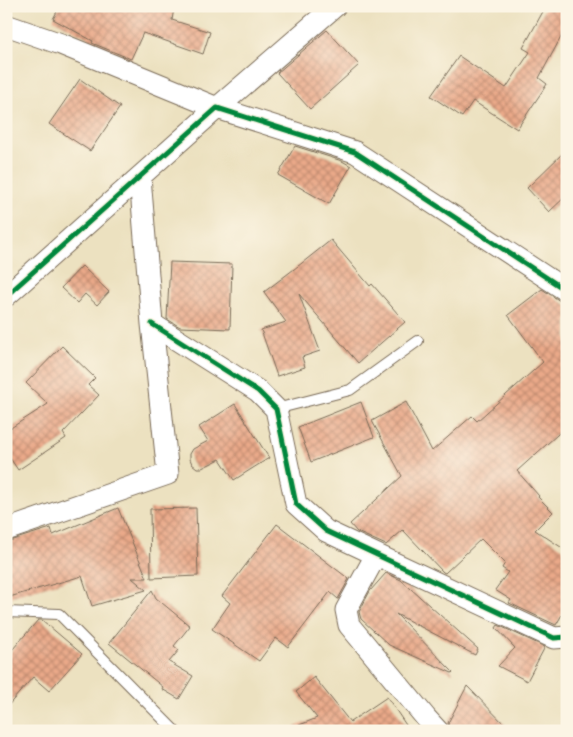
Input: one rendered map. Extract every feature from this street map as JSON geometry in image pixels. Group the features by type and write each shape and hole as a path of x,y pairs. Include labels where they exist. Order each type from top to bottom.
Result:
{"street":[{"path":"6,296 334,6"},
{"path":"6,24 61,44 217,108 355,152 567,291"},
{"path":"6,530 168,474 152,324 140,178"},
{"path":"152,324 258,391 276,410 296,504 326,531 554,638 567,637"},
{"path":"376,555 346,610 349,625 438,731"}],"lane":[{"path":"276,410 350,390 418,342"},
{"path":"6,612 59,614 175,731"}],"building":[{"path":"60,6 163,6 174,8 172,20 210,32 203,54 143,33 131,59 92,43 93,41 53,19"},
{"path":"546,6 567,6 567,26 539,78 547,84 517,129 473,101 462,117 431,96 459,56 506,88 530,52 523,48"},
{"path":"327,30 359,65 310,109 277,73"},
{"path":"80,79 120,107 90,151 49,124"},
{"path":"295,146 342,161 351,166 329,204 278,175"},
{"path":"567,149 567,195 549,212 527,188"},
{"path":"331,240 370,286 372,284 405,322 358,363 299,294 320,351 302,357 305,367 277,376 261,330 286,322 264,292"},
{"path":"170,262 232,264 230,329 180,327 167,319"},
{"path":"82,266 109,292 97,305 85,294 77,303 61,288"},
{"path":"542,289 567,306 567,426 517,471 553,512 535,530 567,551 567,606 556,625 509,603 511,600 495,590 508,572 502,568 505,563 481,539 445,573 403,530 386,545 357,532 350,524 402,476 372,421 406,402 432,451 472,416 477,421 543,362 508,315"},
{"path":"62,346 95,378 88,385 99,395 63,433 66,438 18,470 6,452 6,431 48,404 26,383"},
{"path":"361,402 374,437 311,462 298,427"},
{"path":"235,404 269,458 234,480 220,459 202,468 197,468 192,464 190,454 193,449 208,441 199,427"},
{"path":"118,508 147,578 132,578 146,590 92,606 82,576 6,598 6,542 51,528 53,535"},
{"path":"196,508 198,576 151,578 150,509"},
{"path":"277,524 349,579 338,599 330,592 288,647 276,638 259,661 212,629 230,603 222,596"},
{"path":"386,573 401,580 478,649 475,655 396,614 453,672 389,645 361,619 359,612 370,591"},
{"path":"152,590 156,598 190,626 174,646 179,650 169,662 193,676 179,699 162,689 163,687 109,643"},
{"path":"38,620 42,620 82,654 49,691 33,677 6,708 6,657"},
{"path":"498,625 545,647 527,681 498,666 515,648 496,628"},
{"path":"314,677 350,722 387,697 410,731 288,731 317,718 296,692"},
{"path":"467,686 511,731 450,731 448,723"}],"cycle path":[{"path":"6,296 217,108 355,152 567,291"},
{"path":"152,324 258,391 276,409 296,504 326,531 554,638 567,637"}]}
